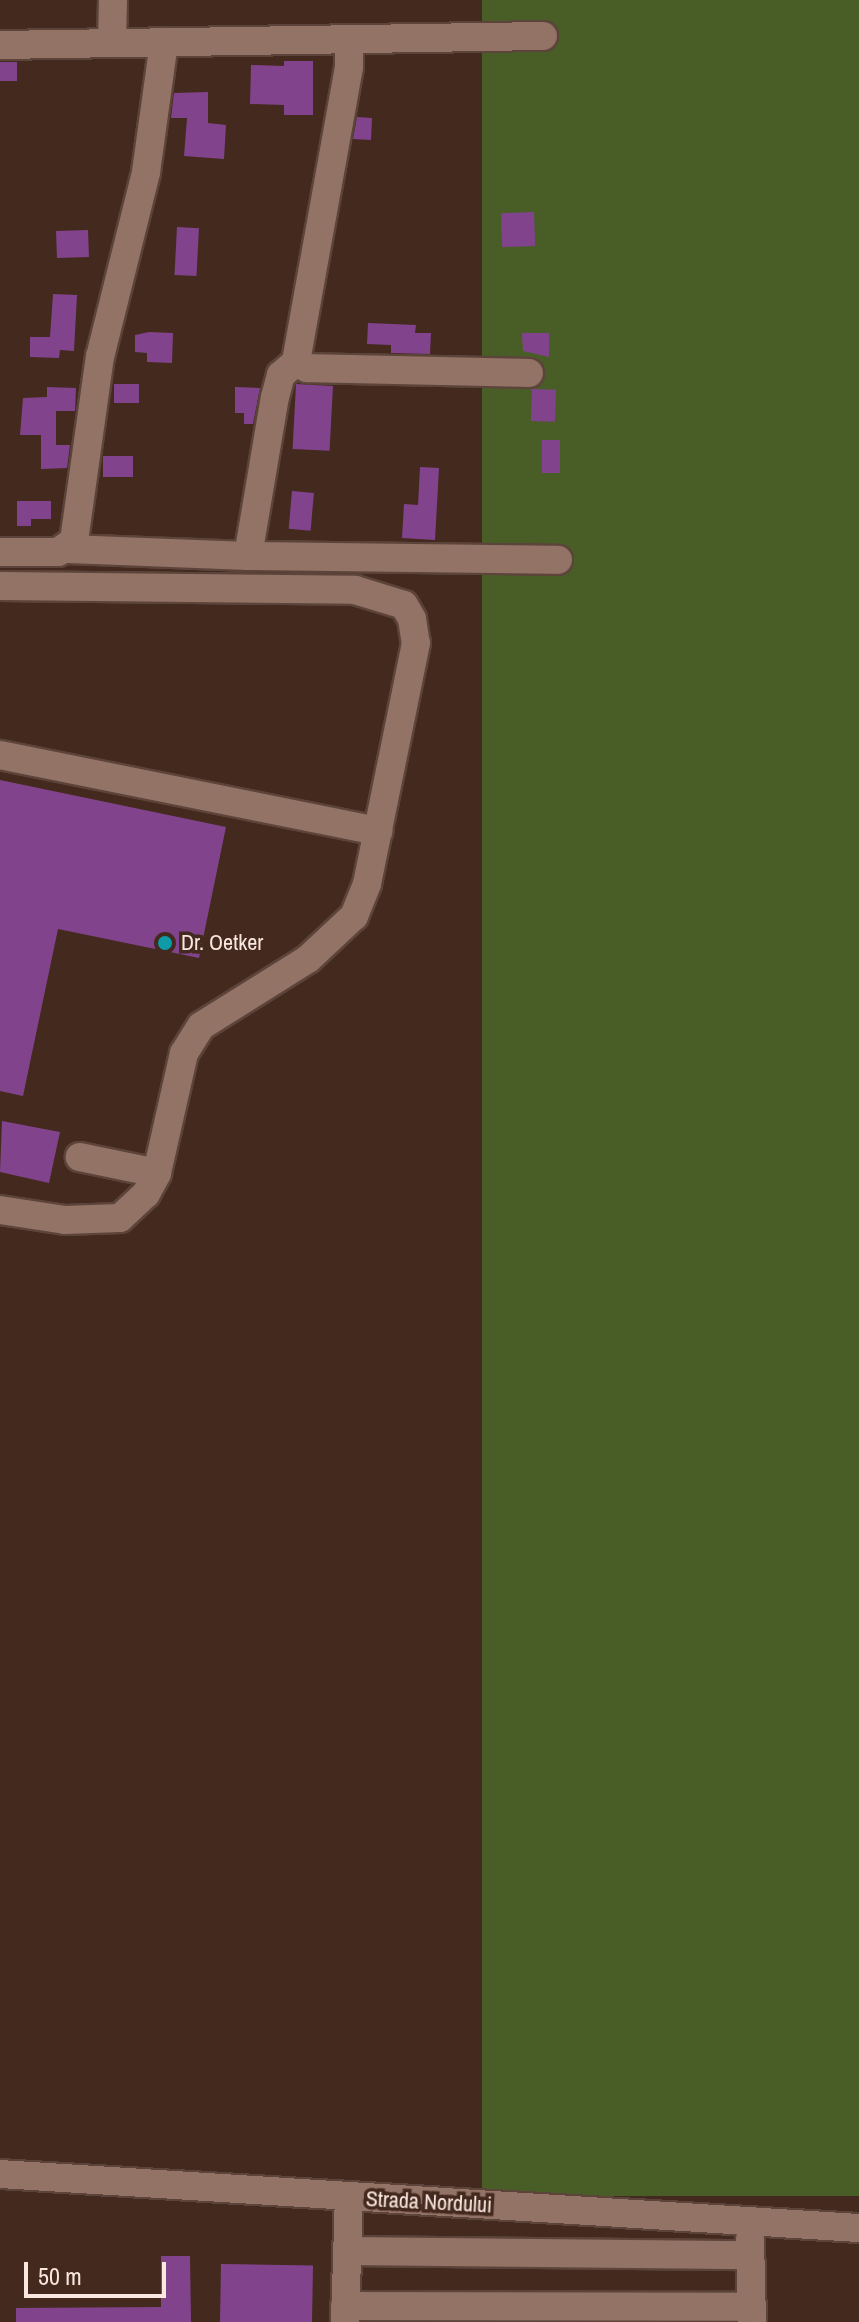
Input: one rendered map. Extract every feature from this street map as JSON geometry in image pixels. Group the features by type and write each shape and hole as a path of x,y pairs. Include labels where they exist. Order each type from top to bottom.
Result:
{"street":[{"path":"112,43 113,0"},
{"path":"0,45 543,36"},
{"path":"248,556 275,397 281,375 296,362 349,67 349,40"},
{"path":"68,549 77,525 100,357 146,172 164,42"},
{"path":"296,362 307,368 529,373"},
{"path":"0,552 68,549 248,556 558,560"},
{"path":"0,586 355,590 404,605 416,643 367,884 354,916 333,940 201,1026 192,1037 184,1053 157,1173 146,1194 120,1218 65,1220 0,1210"},
{"path":"0,755 378,831"},
{"path":"80,1157 157,1173"},
{"name":"Strada Nordului","path":"0,2174 859,2228"},
{"path":"349,2198 345,2314 751,2314 750,2222"},
{"path":"347,2251 750,2255"}],"green space":[{"path":"482,0 859,0 859,2196 482,2196"}],"building":[{"path":"284,61 313,61 313,115 284,115 284,105 250,104 251,65 284,66"},
{"path":"0,62 17,62 17,81 0,81"},
{"path":"208,92 208,123 226,125 224,159 184,156 187,118 171,118 174,93"},
{"path":"357,117 372,118 371,140 353,139"},
{"path":"534,212 535,246 502,247 501,213"},
{"path":"177,227 199,228 196,276 174,275"},
{"path":"88,230 89,257 57,258 56,231"},
{"path":"53,294 77,295 74,351 60,350 59,358 30,357 30,337 50,337"},
{"path":"368,323 416,325 415,333 431,333 430,354 391,353 391,345 367,344"},
{"path":"173,333 172,363 147,362 147,353 135,352 135,335"},
{"path":"522,333 549,333 549,357 523,351"},
{"path":"114,384 139,384 139,403 114,403"},
{"path":"296,384 333,386 330,451 293,449"},
{"path":"47,387 76,388 75,411 56,411 56,445 70,445 67,468 41,469 41,435 20,435 23,398 47,397"},
{"path":"235,387 260,388 253,424 244,424 244,413 235,413"},
{"path":"532,389 556,390 555,422 531,421"},
{"path":"542,440 560,440 560,473 542,473"},
{"path":"103,456 133,456 133,477 103,477"},
{"path":"420,467 439,468 435,540 402,538 404,504 418,505"},
{"path":"292,491 314,493 311,531 289,529"},
{"path":"17,501 51,501 51,519 31,519 31,526 17,526"},
{"name":"Dr. Oetker","path":"0,780 226,827 199,958 58,929 23,1096 0,1091"},
{"path":"2,1121 60,1132 49,1183 0,1172"},
{"path":"161,2256 190,2256 191,2322 16,2322 16,2308 161,2307"},
{"path":"221,2264 313,2266 312,2322 220,2322"}],"place":[{"name":"Dr. Oetker","path":"165,943"}]}
